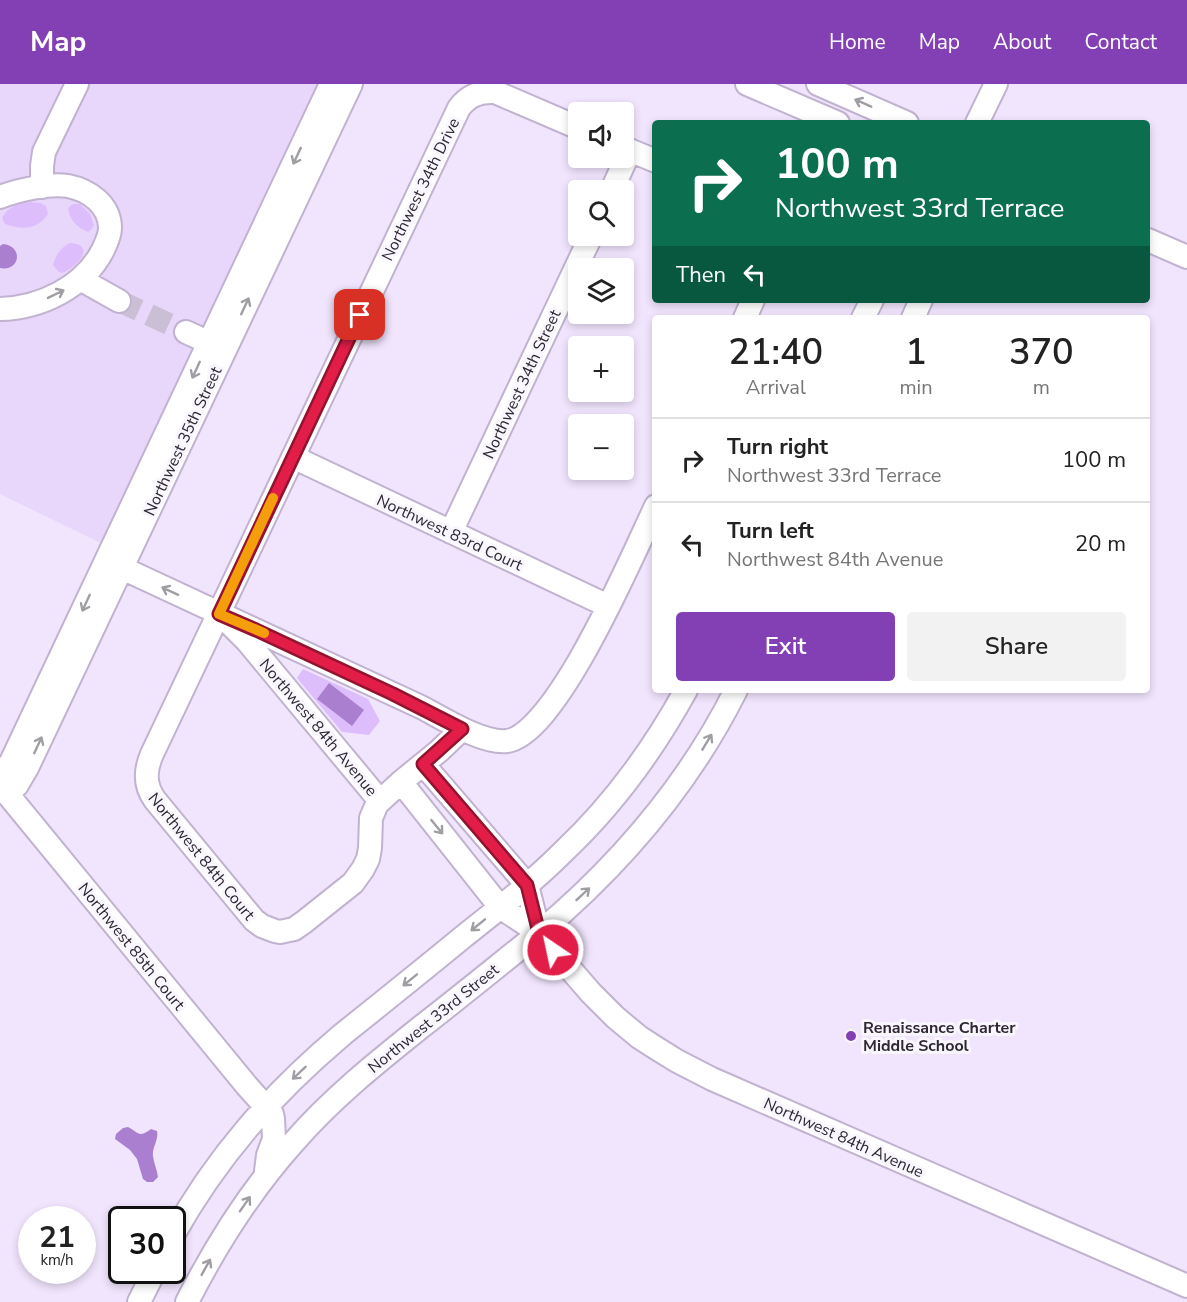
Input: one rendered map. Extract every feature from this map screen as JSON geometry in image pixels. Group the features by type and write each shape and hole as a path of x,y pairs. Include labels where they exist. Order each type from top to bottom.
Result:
{"street":[{"path":"42,187 42,160 51,136 77,84"},
{"name":"Northwest 35th Street","path":"2,785 17,785 27,768 114,564 318,132 332,84"},
{"name":"Northwest 35th Street","path":"318,132 351,84"},
{"path":"747,84 831,120"},
{"path":"818,84 900,120"},
{"path":"978,120 996,84"},
{"name":"Northwest 34th Drive","path":"146,778 152,754 455,115 464,102 474,95 486,92 501,94 568,123"},
{"path":"634,152 652,159"},
{"path":"0,197 13,192 42,187 67,186 99,201 107,213 110,228 106,243 93,266 80,279 62,292 45,300 0,309"},
{"path":"1150,241 1187,258"},
{"name":"Northwest 34th Street","path":"451,532 586,246"},
{"path":"80,279 119,302"},
{"path":"186,332 217,346"},
{"name":"Northwest 83rd Court","path":"293,456 608,606"},
{"name":"Northwest 84th Avenue","path":"219,614 411,702 462,729 487,739 504,742 528,730 548,708 578,663 652,514"},
{"path":"114,564 219,614"},
{"name":"Northwest 84th Avenue","path":"219,614 247,641 380,801"},
{"path":"186,1213 234,1144 292,1079 321,1052 501,907 563,853 622,787 655,742 684,693"},
{"name":"Northwest 33rd Street","path":"187,1302 226,1233 294,1141 357,1080 539,933 598,880 654,819 694,763 734,693"},
{"path":"380,801 462,729"},
{"name":"Northwest 84th Avenue","path":"423,764 527,885 539,933"},
{"name":"Northwest 84th Court","path":"146,778 148,791 254,920 266,928 280,932 304,922 353,883 368,859 371,818 380,801"},
{"name":"Northwest 84th Avenue","path":"401,782 501,907 539,933 591,993 615,1017 647,1042 695,1071 1187,1287"},
{"name":"Northwest 85th Court","path":"2,785 265,1107"},
{"path":"265,1107 272,1114 274,1129 266,1176"},
{"path":"139,1302 148,1284"}],"shaded area":[{"path":"0,84 326,84 107,546 0,494"},
{"path":"30,202 46,206 48,214 44,219 34,226 24,228 5,224 2,218 10,208"},
{"path":"73,204 80,204 90,214 94,225 88,232 77,226 70,217 68,208"},
{"path":"70,243 83,248 82,257 62,273 53,265 59,252"},
{"path":"3,244 10,246 17,254 15,263 7,268 0,268 0,246"},
{"path":"303,669 368,699 380,721 369,735 342,732 297,678"},
{"path":"329,683 364,710 352,726 317,699"},
{"path":"128,1127 139,1134 151,1129 157,1131 153,1156 158,1177 153,1182 143,1179 137,1159 130,1150 115,1139 116,1134"}],"tunnel":[{"path":"119,301 186,332"}],"slow traffic":[{"path":"264,633 219,614 273,498"}],"place":[{"name":"Renaissance Charter Middle School","path":"851,1036"}],"route":[{"path":"360,315 219,614 423,708 462,729 423,764 527,885 539,933 553,950"}]}
